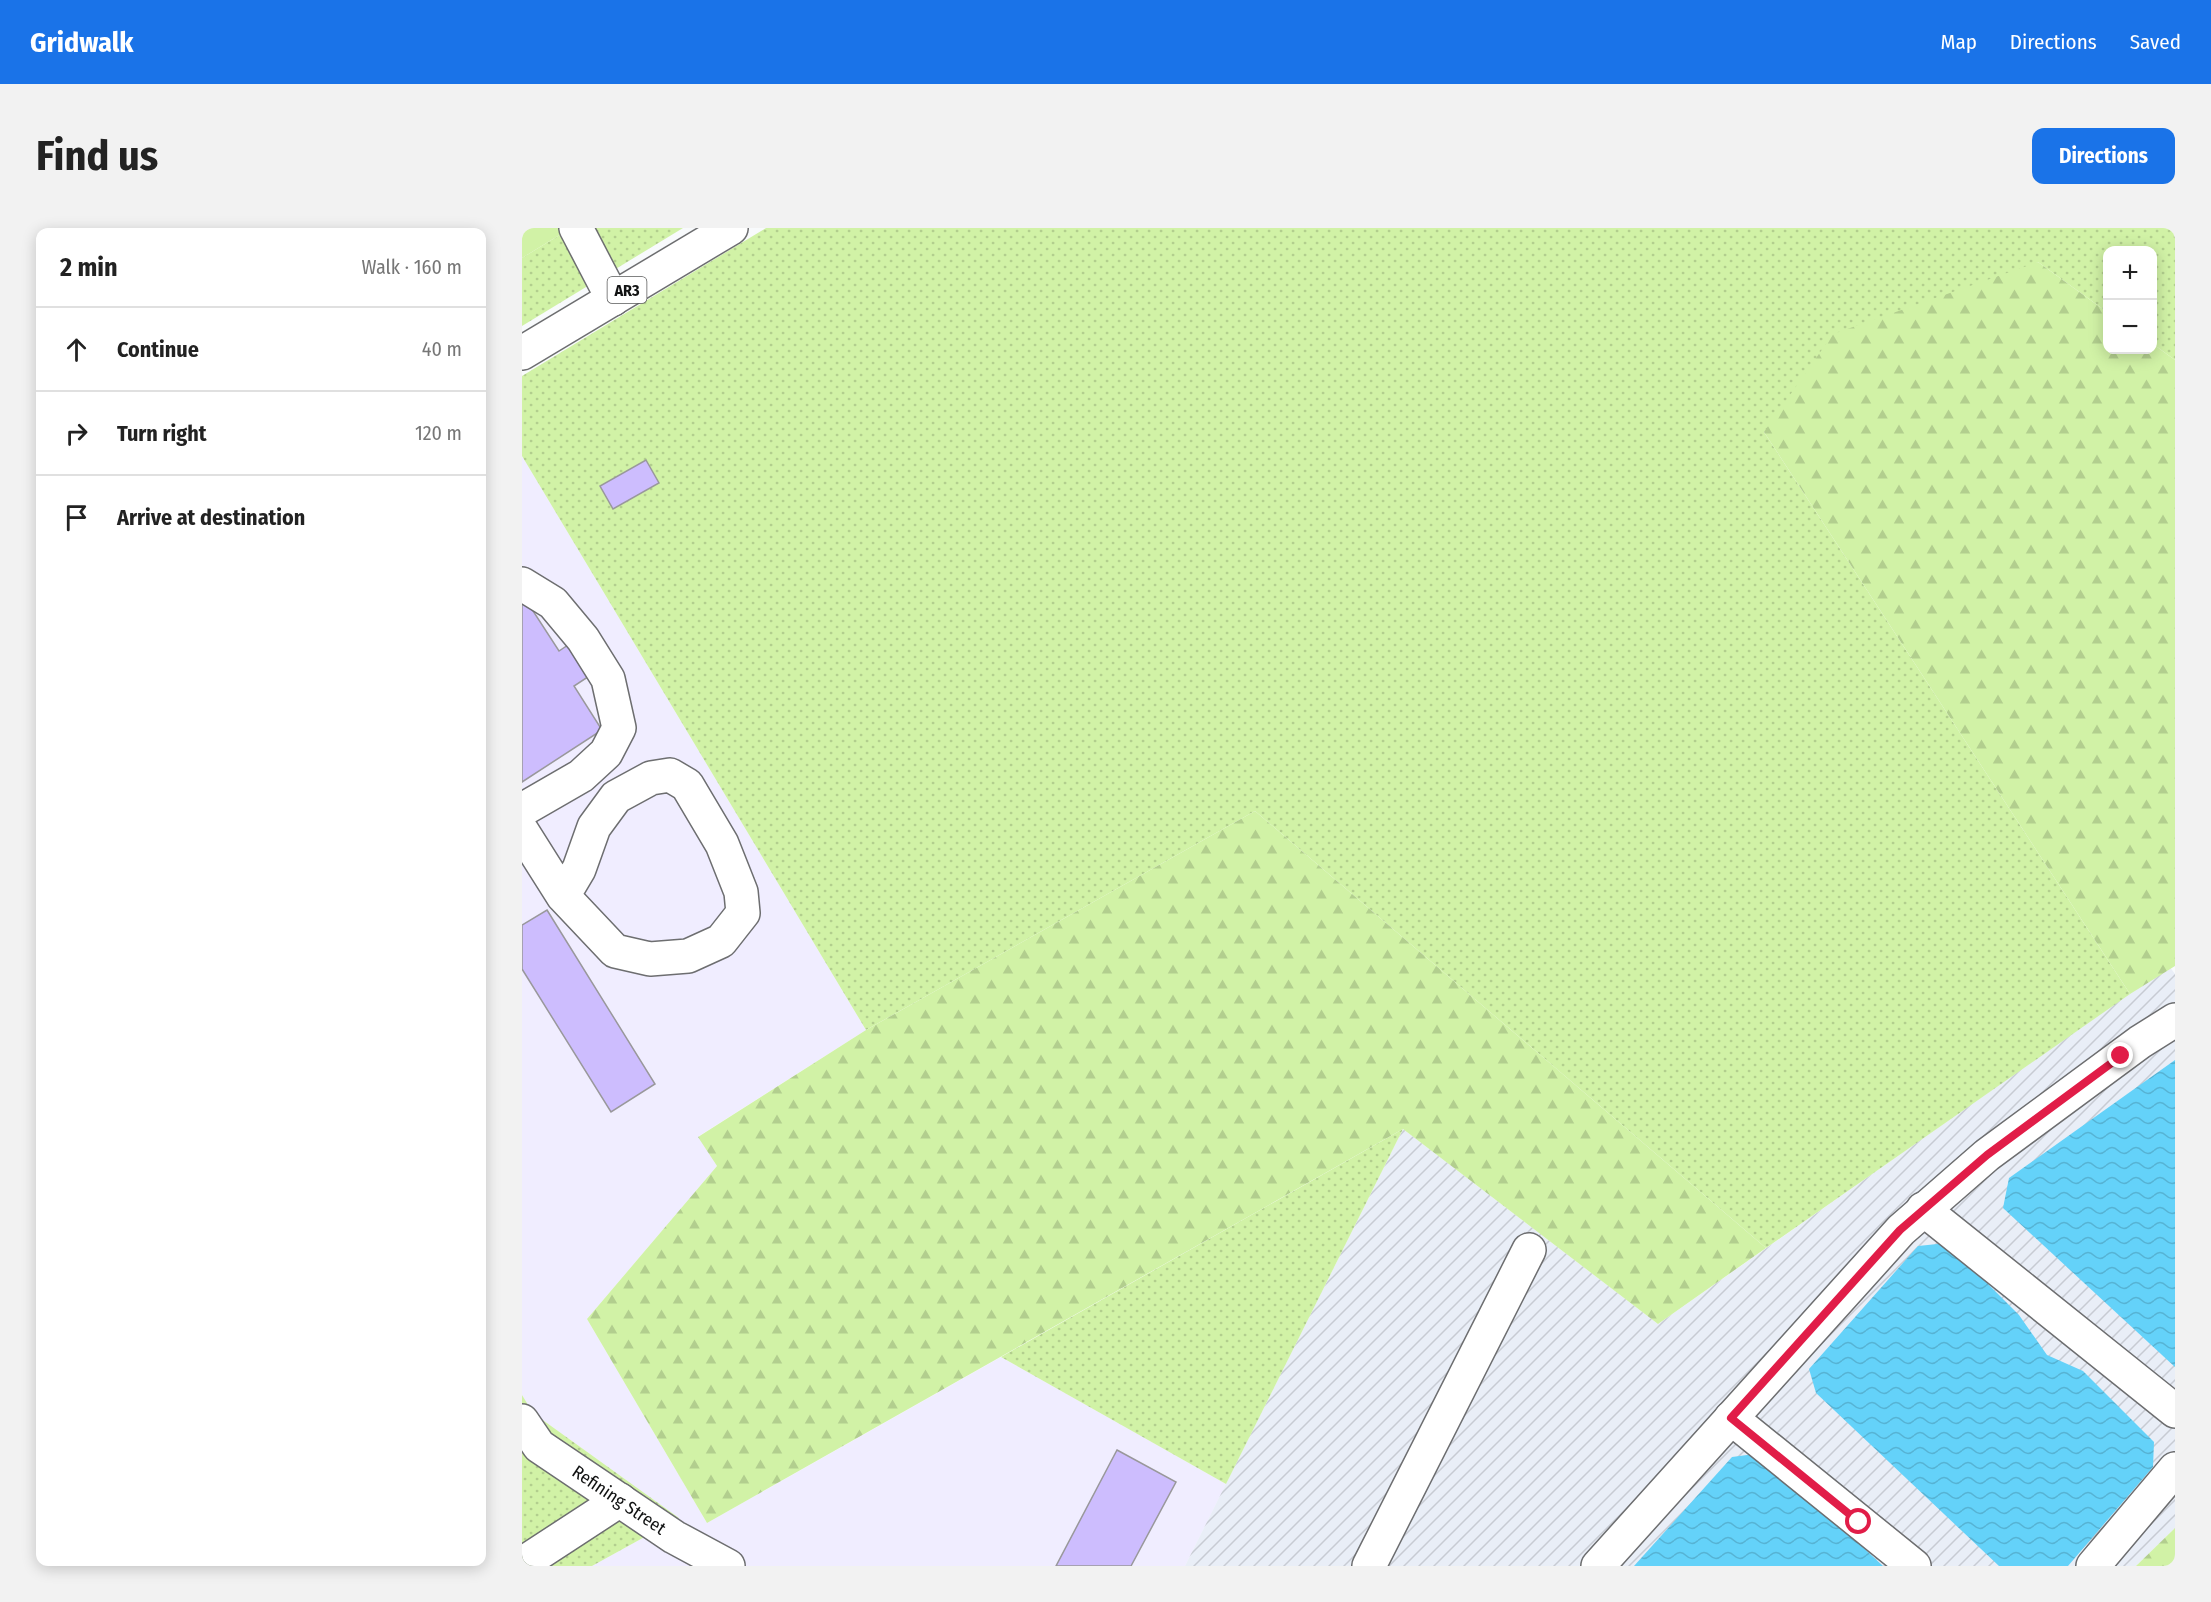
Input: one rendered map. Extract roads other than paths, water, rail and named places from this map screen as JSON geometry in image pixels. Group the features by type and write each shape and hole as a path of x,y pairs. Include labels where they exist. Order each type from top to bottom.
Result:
{"street":[{"path":"576,228 613,299"},
{"name":"AR3","path":"522,353 731,228"},
{"path":"522,584 553,603 583,639 608,679 619,728 606,753 581,776 522,810"},
{"path":"522,831 562,896 615,951 650,959 688,956 721,941 743,913 741,892 722,844 687,785 670,775 651,778 616,797 594,827 579,868 562,896"},
{"path":"1598,1566 1900,1230 1987,1155 2140,1042 2175,1020"},
{"path":"1923,1209 2175,1411"},
{"path":"1370,1566 1529,1250"},
{"path":"1731,1418 1914,1566"},
{"name":"Refining Street","path":"522,1421 539,1446 674,1537 728,1566"},
{"path":"2093,1566 2175,1469"},
{"path":"522,1564 620,1500"}],"water":[{"path":"2175,1060 2175,1367 2003,1208 2009,1178"},
{"path":"1947,1243 2019,1315 2047,1355 2083,1371 2154,1442 2153,1467 2068,1566 1999,1566 1816,1393 1809,1369 1918,1246"},
{"path":"1762,1453 1883,1566 1634,1566 1732,1457"}]}
